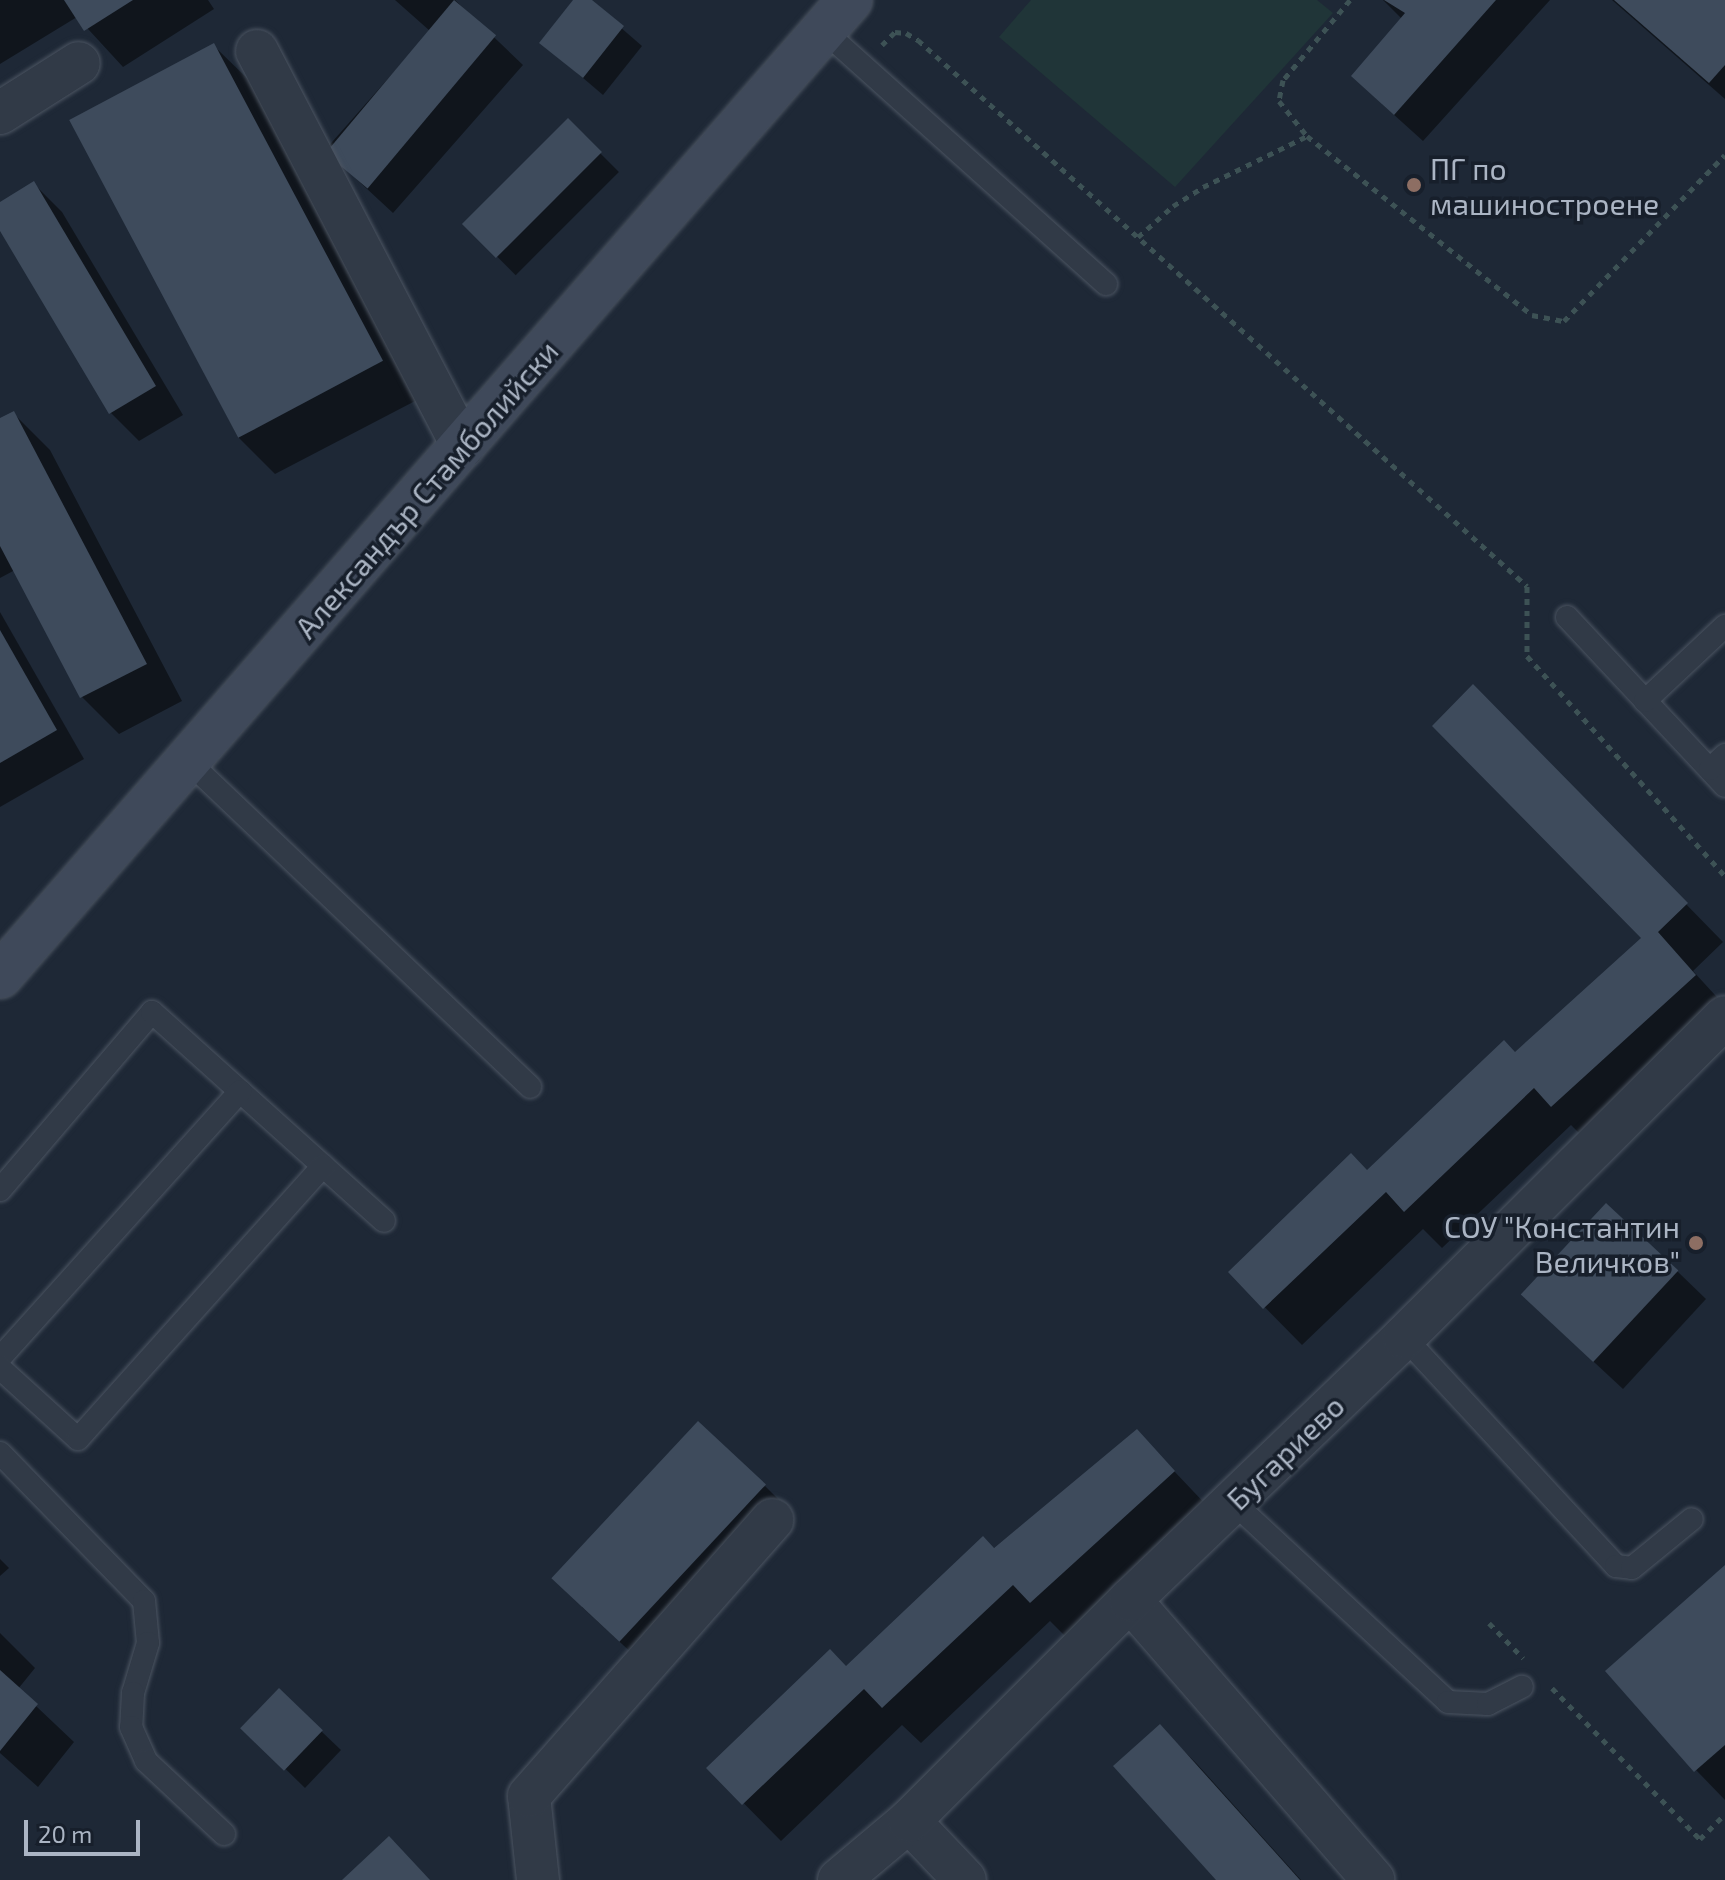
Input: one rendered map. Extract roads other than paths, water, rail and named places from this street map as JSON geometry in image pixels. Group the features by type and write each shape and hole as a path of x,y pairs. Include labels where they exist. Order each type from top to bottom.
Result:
{"street":[{"name":"Александър Стамболийски","path":"0,976 837,15"},
{"path":"257,51 463,447"},
{"path":"0,113 79,63"},
{"name":"Бугариево","path":"839,1880 909,1821 1130,1600 1404,1337 1725,1017"},
{"path":"538,1880 529,1796 772,1520"},
{"path":"1130,1600 1373,1880"},
{"path":"909,1821 965,1880"}],"lane":[{"path":"837,15 862,65 1106,284"},
{"path":"1567,617 1645,701 1720,770"},
{"path":"1645,701 1725,626"},
{"path":"189,762 530,1087"},
{"path":"0,1190 152,1012 384,1221"},
{"path":"0,1358 240,1091"},
{"path":"0,1368 78,1439 323,1166"},
{"path":"1404,1337 1616,1566 1632,1568 1692,1519"},
{"path":"0,1453 144,1601 148,1643 133,1693 131,1727 146,1761 224,1834"},
{"path":"1234,1503 1448,1702 1488,1704 1527,1678"}],"place":[{"name":"ПГ по машиностроене","path":"1414,185"},
{"name":"СОУ \"Константин Величков\"","path":"1696,1243"}]}
